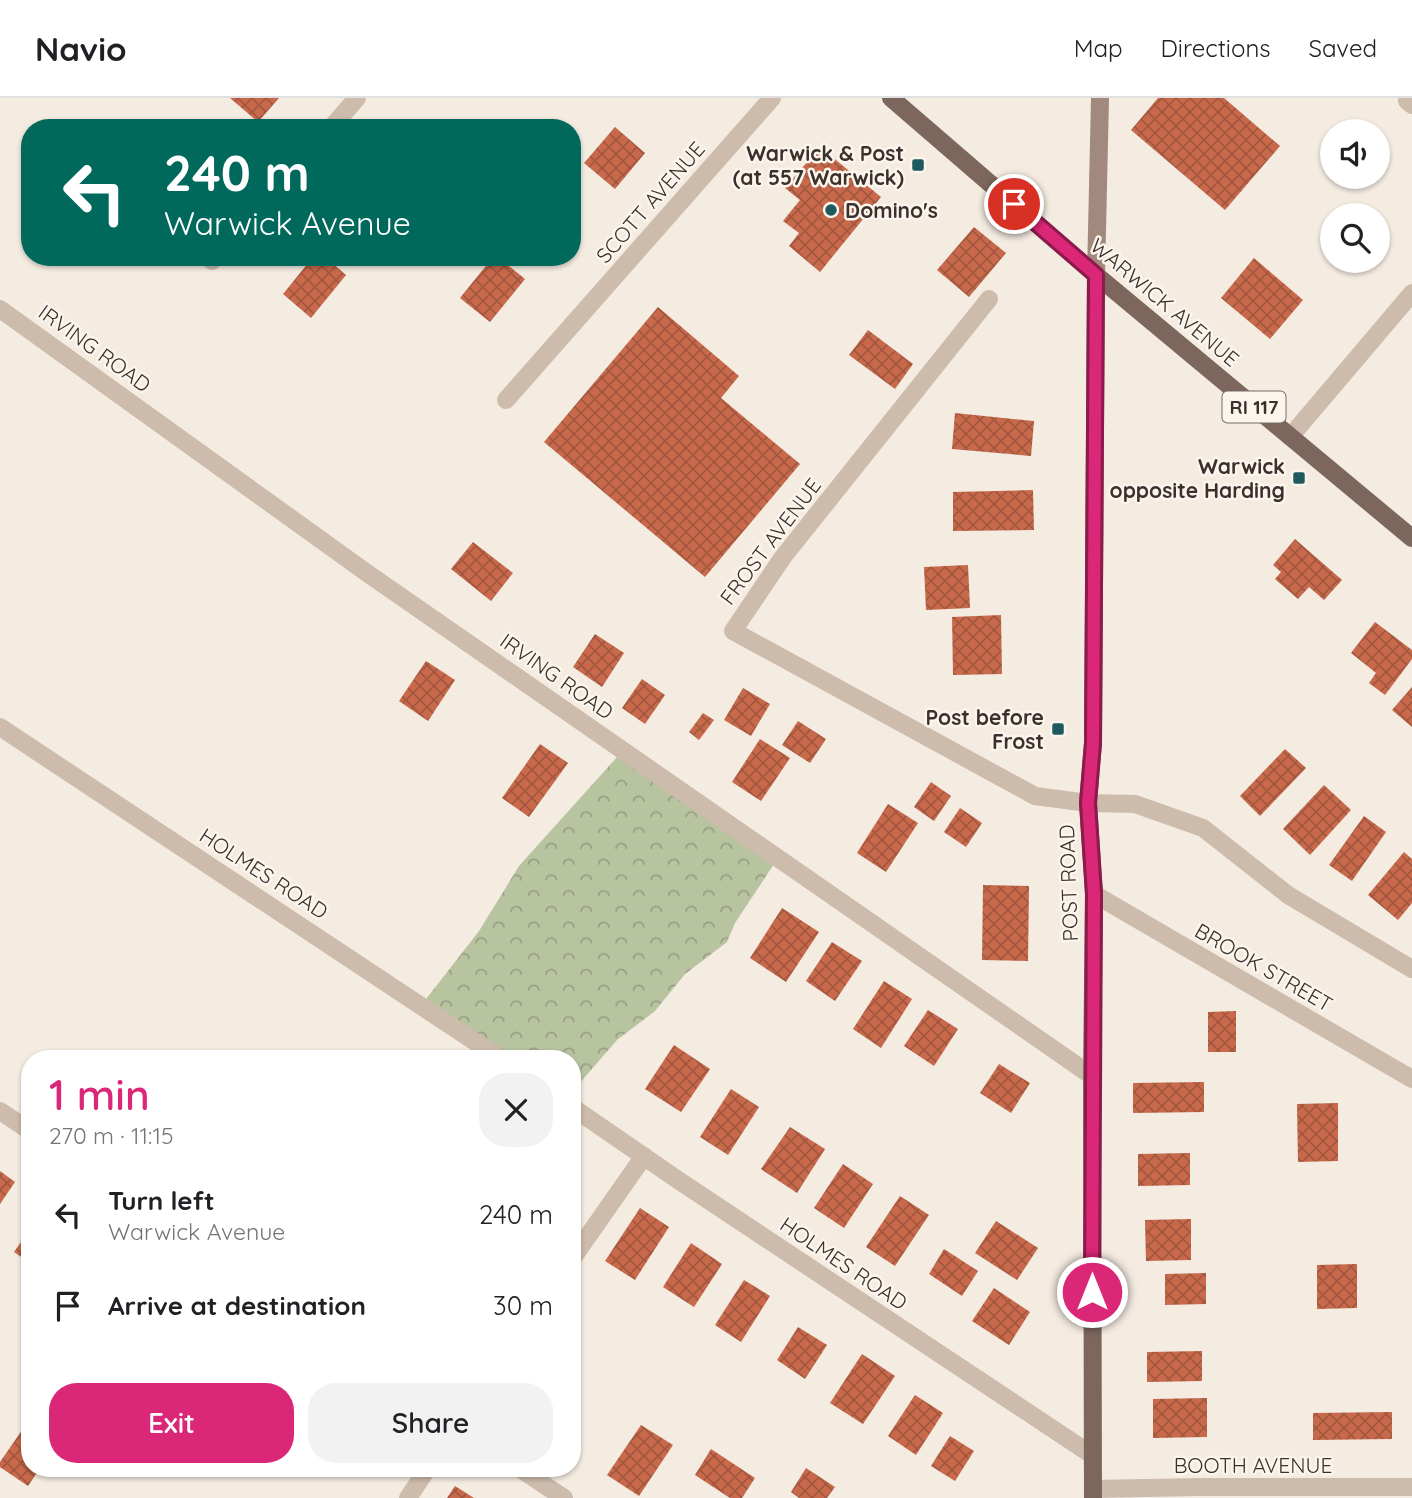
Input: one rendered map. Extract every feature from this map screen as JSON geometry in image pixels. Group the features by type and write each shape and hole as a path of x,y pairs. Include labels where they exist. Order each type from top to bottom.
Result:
{"main road":[{"name":"WARWICK AVENUE","path":"891,98 1096,275 1412,538"},
{"name":"POST ROAD","path":"1093,1494 1094,894 1088,803 1093,743 1100,98"}],"street":[{"path":"339,119 357,98"},
{"name":"SCOTT AVENUE","path":"506,400 772,98"},
{"path":"1290,437 1412,293"},
{"name":"FROST AVENUE","path":"989,299 783,557 733,631 1035,796 1088,803"},
{"name":"IRVING ROAD","path":"0,309 367,573 1092,1076"},
{"name":"HOLMES ROAD","path":"0,727 487,1050"},
{"path":"1088,803 1135,804 1203,828 1288,895 1412,969"},
{"name":"BROOK STREET","path":"1094,894 1412,1079"},
{"path":"0,1111 21,1125"},
{"name":"HOLMES ROAD","path":"581,1113 1092,1455"},
{"path":"581,1246 644,1156"},
{"path":"408,1498 422,1477"},
{"path":"532,1477 564,1498"},
{"name":"BOOTH AVENUE","path":"1093,1494 1199,1486 1412,1487"}],"green space":[{"path":"618,756 778,858 735,923 727,942 685,974 655,1011 617,1040 581,1082 581,1050 489,1050 423,1003 479,931 519,866"}],"building":[{"path":"230,98 279,98 261,119 254,119"},
{"path":"1158,98 1224,98 1280,146 1225,210 1131,130"},
{"path":"615,127 645,153 615,189 584,163"},
{"name":"Domino's","path":"820,147 881,197 820,272 789,246 799,233 783,221 800,200 785,188"},
{"path":"974,227 1006,253 969,297 937,270"},
{"path":"1254,258 1303,300 1270,339 1221,298"},
{"path":"306,266 336,266 346,275 311,318 283,294"},
{"path":"486,266 509,266 525,279 490,322 460,298"},
{"path":"658,307 739,376 721,398 800,464 705,577 544,442"},
{"path":"868,330 913,364 895,389 849,355"},
{"path":"955,413 1034,421 1031,456 952,449"},
{"path":"1033,490 1034,530 953,531 953,492"},
{"path":"1295,539 1342,580 1324,600 1309,587 1298,599 1275,579 1281,572 1273,565"},
{"path":"473,542 513,573 491,601 451,569"},
{"path":"968,565 970,608 926,610 924,567"},
{"path":"1001,615 1002,674 953,675 952,617"},
{"path":"1375,622 1412,650 1412,659 1385,695 1369,683 1376,673 1351,653"},
{"path":"595,634 624,653 602,687 573,667"},
{"path":"426,661 455,680 428,721 399,701"},
{"path":"642,679 665,695 645,724 622,708"},
{"path":"1412,687 1412,727 1392,710"},
{"path":"743,688 770,704 751,736 724,720"},
{"path":"703,713 714,720 699,740 689,732"},
{"path":"798,721 826,739 810,763 782,745"},
{"path":"760,739 790,758 761,801 732,782"},
{"path":"540,744 568,763 529,817 502,798"},
{"path":"1285,749 1306,768 1260,816 1240,796"},
{"path":"931,782 951,796 934,821 914,807"},
{"path":"1324,785 1351,810 1310,855 1283,829"},
{"path":"888,804 918,823 886,872 857,853"},
{"path":"960,808 982,823 966,847 944,832"},
{"path":"1364,816 1386,832 1352,881 1329,865"},
{"path":"1404,852 1412,859 1412,903 1398,920 1368,895"},
{"path":"983,885 1029,886 1028,961 982,960"},
{"path":"782,908 819,932 786,982 750,958"},
{"path":"832,942 862,961 835,1001 806,981"},
{"path":"884,981 912,999 881,1048 853,1029"},
{"path":"928,1010 958,1029 934,1066 904,1046"},
{"path":"1236,1011 1236,1052 1208,1052 1208,1012"},
{"path":"674,1045 710,1069 681,1112 645,1089"},
{"path":"999,1064 1030,1083 1011,1113 980,1093"},
{"path":"1204,1082 1204,1112 1133,1113 1133,1083"},
{"path":"731,1089 759,1107 728,1155 700,1137"},
{"path":"1338,1103 1338,1161 1298,1162 1297,1104"},
{"path":"790,1127 825,1149 797,1193 761,1169"},
{"path":"1190,1153 1190,1185 1138,1186 1138,1154"},
{"path":"843,1164 873,1184 844,1228 814,1208"},
{"path":"0,1171 15,1182 0,1204"},
{"path":"900,1196 929,1215 895,1266 866,1247"},
{"path":"640,1208 669,1227 635,1280 605,1261"},
{"path":"1191,1219 1191,1260 1146,1261 1145,1220"},
{"path":"996,1221 1038,1248 1017,1280 975,1253"},
{"path":"21,1242 21,1257 14,1252"},
{"path":"691,1243 722,1264 694,1307 663,1287"},
{"path":"944,1249 978,1271 962,1296 929,1274"},
{"path":"1357,1264 1357,1308 1317,1309 1317,1265"},
{"path":"1206,1273 1206,1304 1165,1305 1165,1274"},
{"path":"744,1280 770,1296 741,1342 715,1325"},
{"path":"994,1288 1030,1312 1009,1345 972,1321"},
{"path":"798,1327 827,1345 805,1379 777,1360"},
{"path":"1202,1351 1202,1381 1147,1382 1147,1352"},
{"path":"862,1354 895,1376 863,1424 830,1403"},
{"path":"915,1395 943,1413 916,1455 888,1436"},
{"path":"1207,1398 1207,1437 1153,1438 1153,1399"},
{"path":"1392,1412 1392,1439 1313,1440 1313,1413"},
{"path":"641,1425 673,1445 639,1496 607,1475"},
{"path":"21,1432 21,1477 34,1477 28,1486 0,1467 0,1462"},
{"path":"950,1436 974,1451 955,1481 931,1466"},
{"path":"711,1449 755,1478 742,1498 730,1498 695,1475"},
{"path":"806,1468 835,1487 827,1498 799,1498 791,1492"},
{"path":"455,1486 474,1498 447,1498"}],"place":[{"name":"Warwick & Post (at 557 Warwick)","path":"918,165"},
{"name":"Domino's","path":"831,210"},
{"name":"Warwick opposite Harding","path":"1299,478"},
{"name":"Post before Frost","path":"1058,729"}],"route":[{"path":"1014,204 1096,275 1093,743 1088,803 1094,894 1092,1292"}]}
